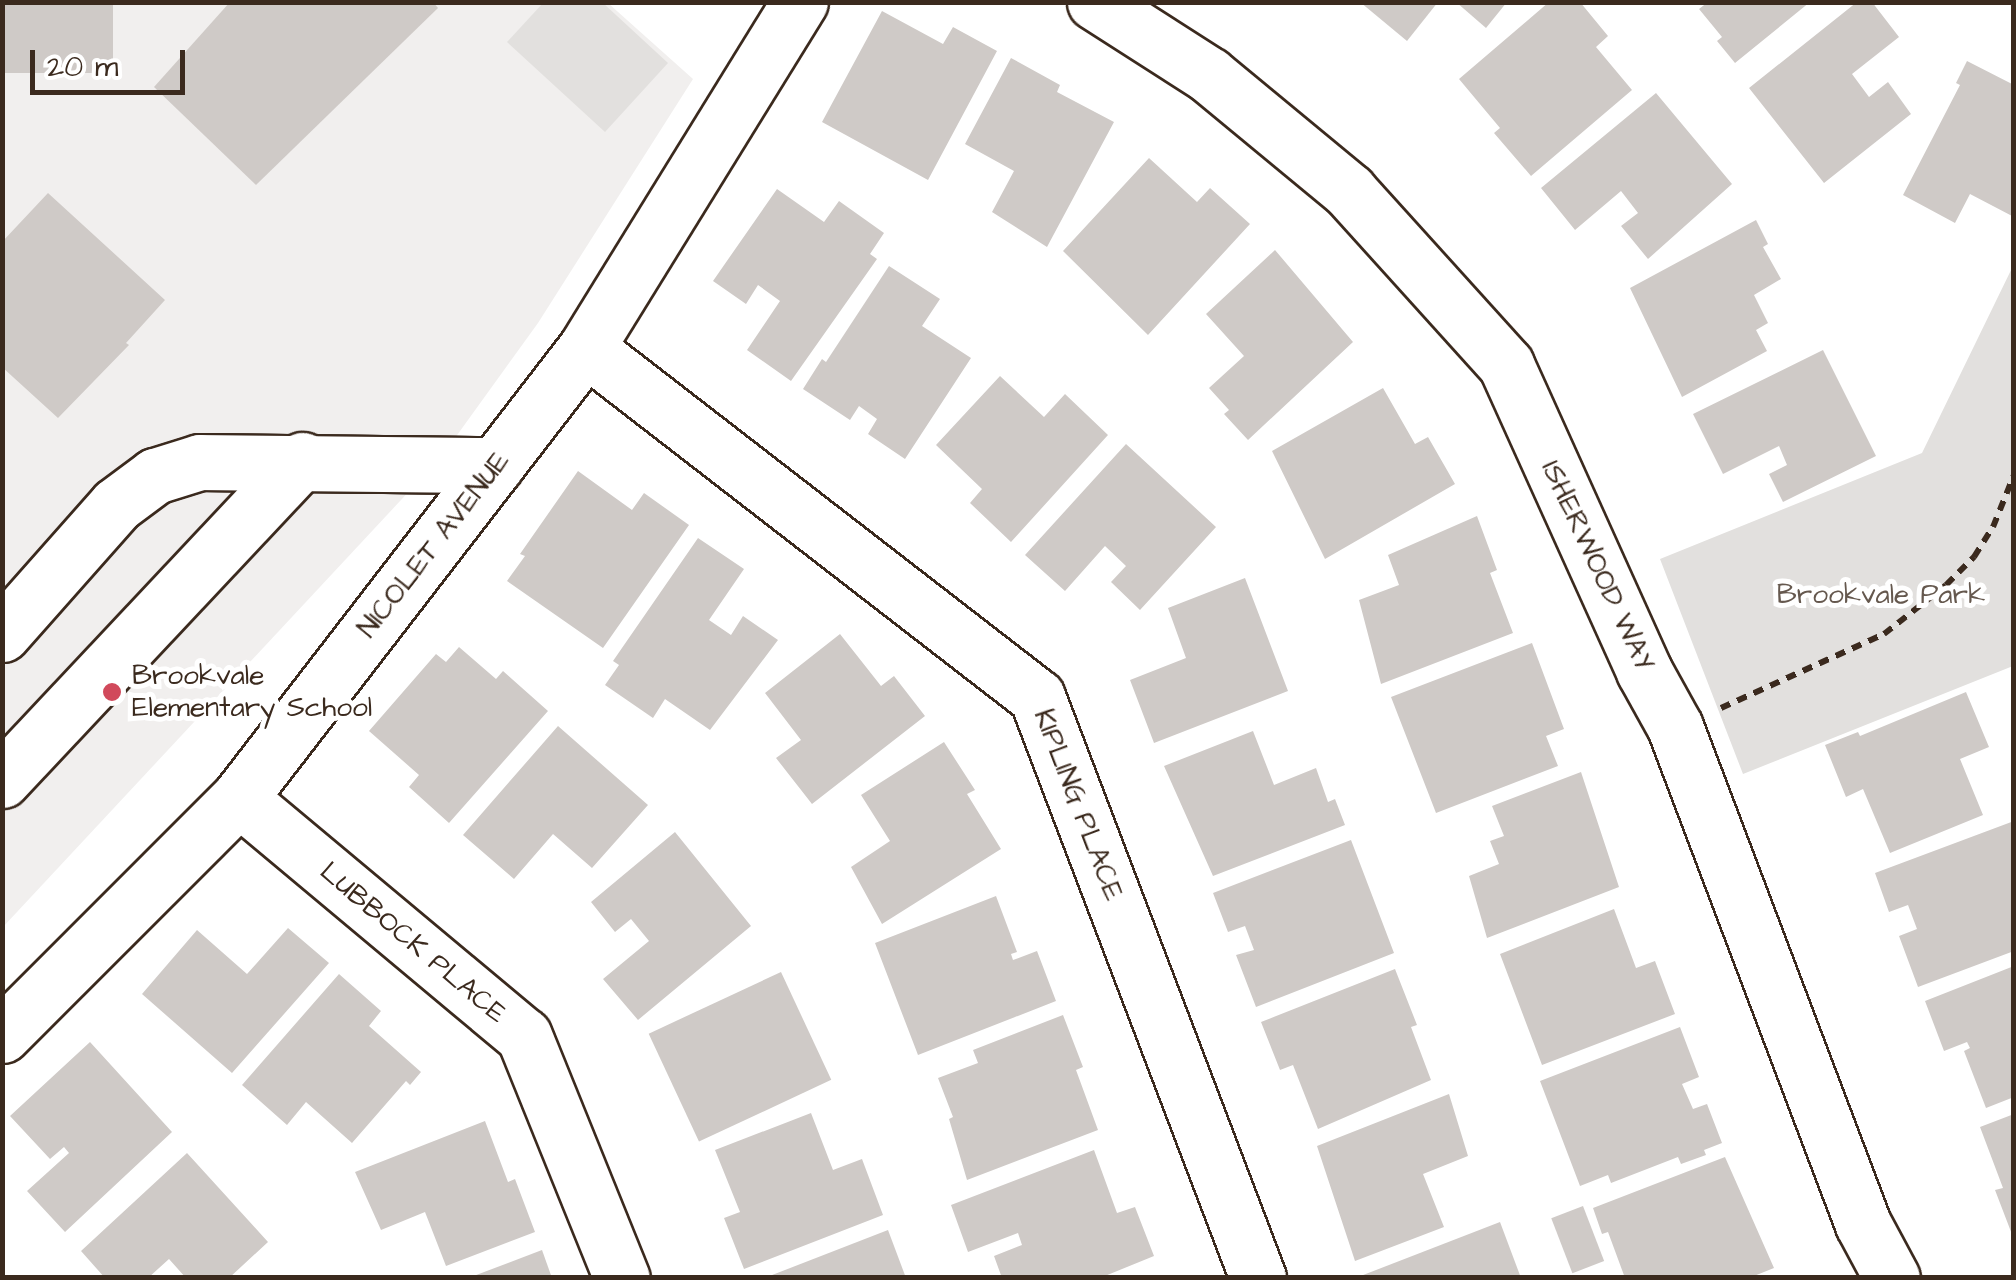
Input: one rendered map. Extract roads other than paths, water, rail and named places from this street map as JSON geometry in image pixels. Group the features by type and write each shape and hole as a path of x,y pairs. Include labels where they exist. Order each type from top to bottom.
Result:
{"street":[{"name":"NICOLET AVENUE","path":"2,1035 239,798 586,348 800,2"},
{"name":"ISHERWOOD WAY","path":"1095,2 1209,75 1349,191 1506,364 1572,516 1675,727 1863,1224 1892,1278"},
{"name":"KIPLING PLACE","path":"586,348 1037,697 1258,1278"},
{"path":"2,634 116,505 154,476 200,462 302,460 496,465"},
{"path":"2,780 302,460"},
{"name":"LUBBOCK PLACE","path":"239,798 524,1036 622,1278"}],"place":[{"name":"Brookvale Elementary School","path":"112,692"}],"park label":[{"name":"Brookvale Park","path":"1881,595"}]}
